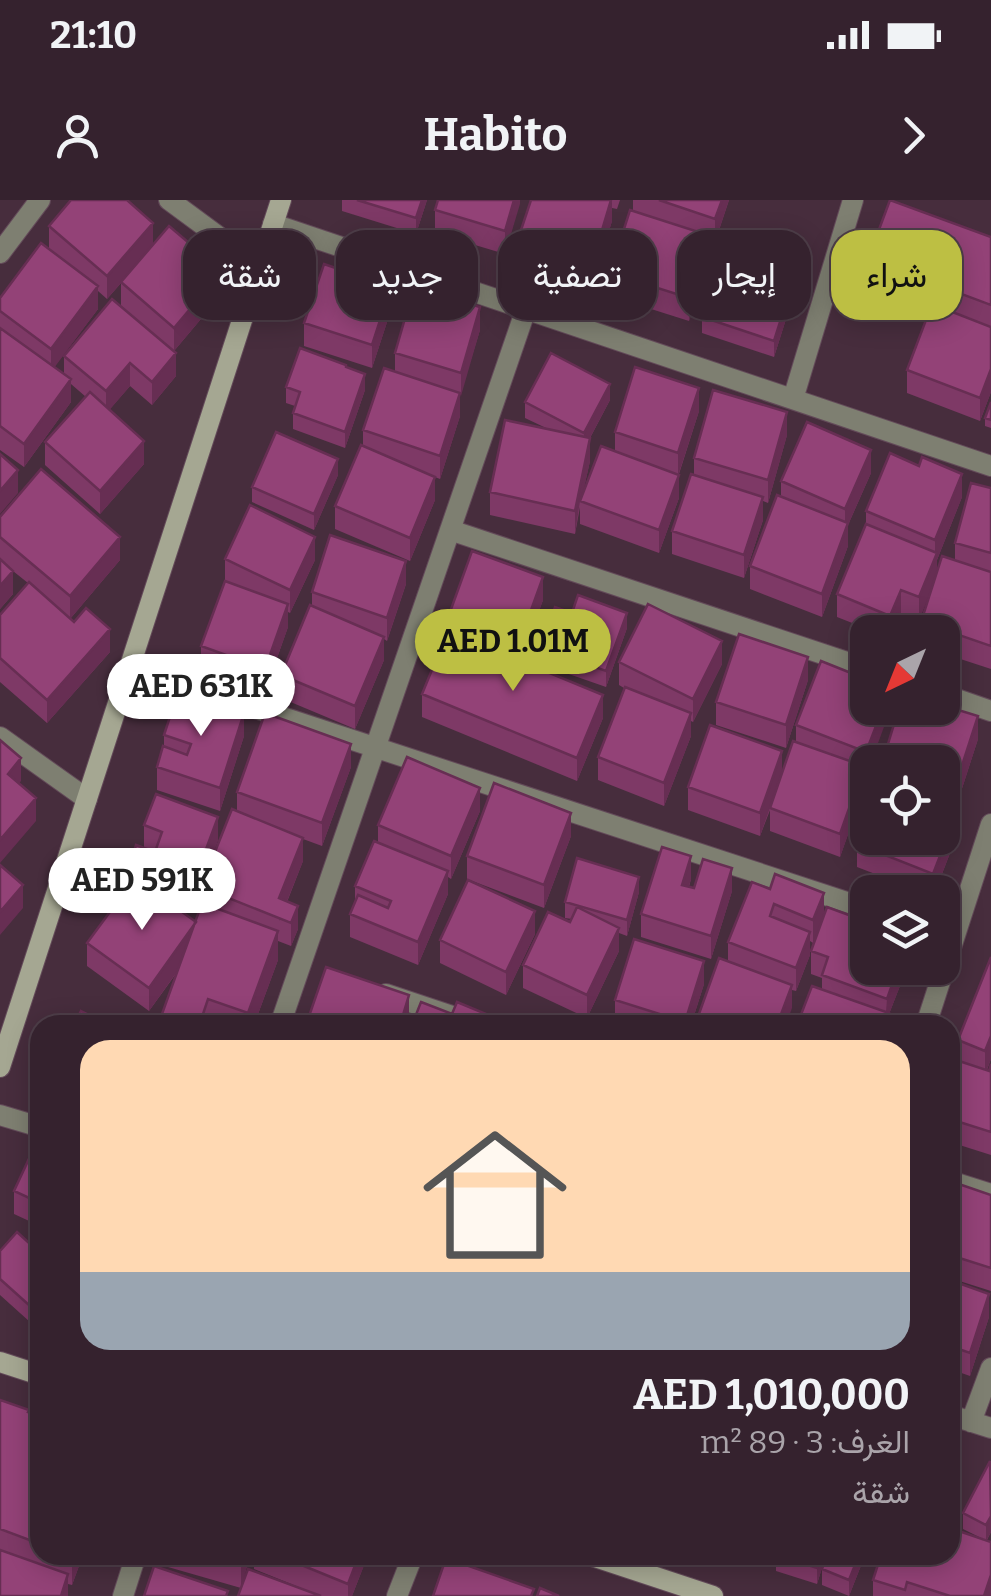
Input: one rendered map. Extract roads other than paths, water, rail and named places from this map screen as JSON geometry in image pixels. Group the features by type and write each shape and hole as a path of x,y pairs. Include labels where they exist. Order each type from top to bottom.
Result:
{"street":[{"path":"0,253 40,200"},
{"path":"168,200 209,230"},
{"path":"272,230 281,200"},
{"path":"793,399 853,200"},
{"path":"274,224 498,300"},
{"path":"0,1067 4,1039 87,799 243,320"},
{"path":"285,1015 310,969 376,747 522,320"},
{"path":"559,320 991,466"},
{"path":"450,530 850,663"},
{"path":"130,667 850,903"},
{"path":"960,700 991,710"},
{"path":"0,736 87,799"},
{"path":"960,905 991,824"},
{"path":"928,1015 936,985"},
{"path":"372,990 448,1015"},
{"path":"0,1114 30,1124"},
{"path":"960,1183 991,1194"},
{"path":"0,1362 30,1372"},
{"path":"981,1425 991,1368"},
{"path":"123,1596 133,1565"},
{"path":"397,1596 409,1565"},
{"path":"619,1565 714,1596"}]}
